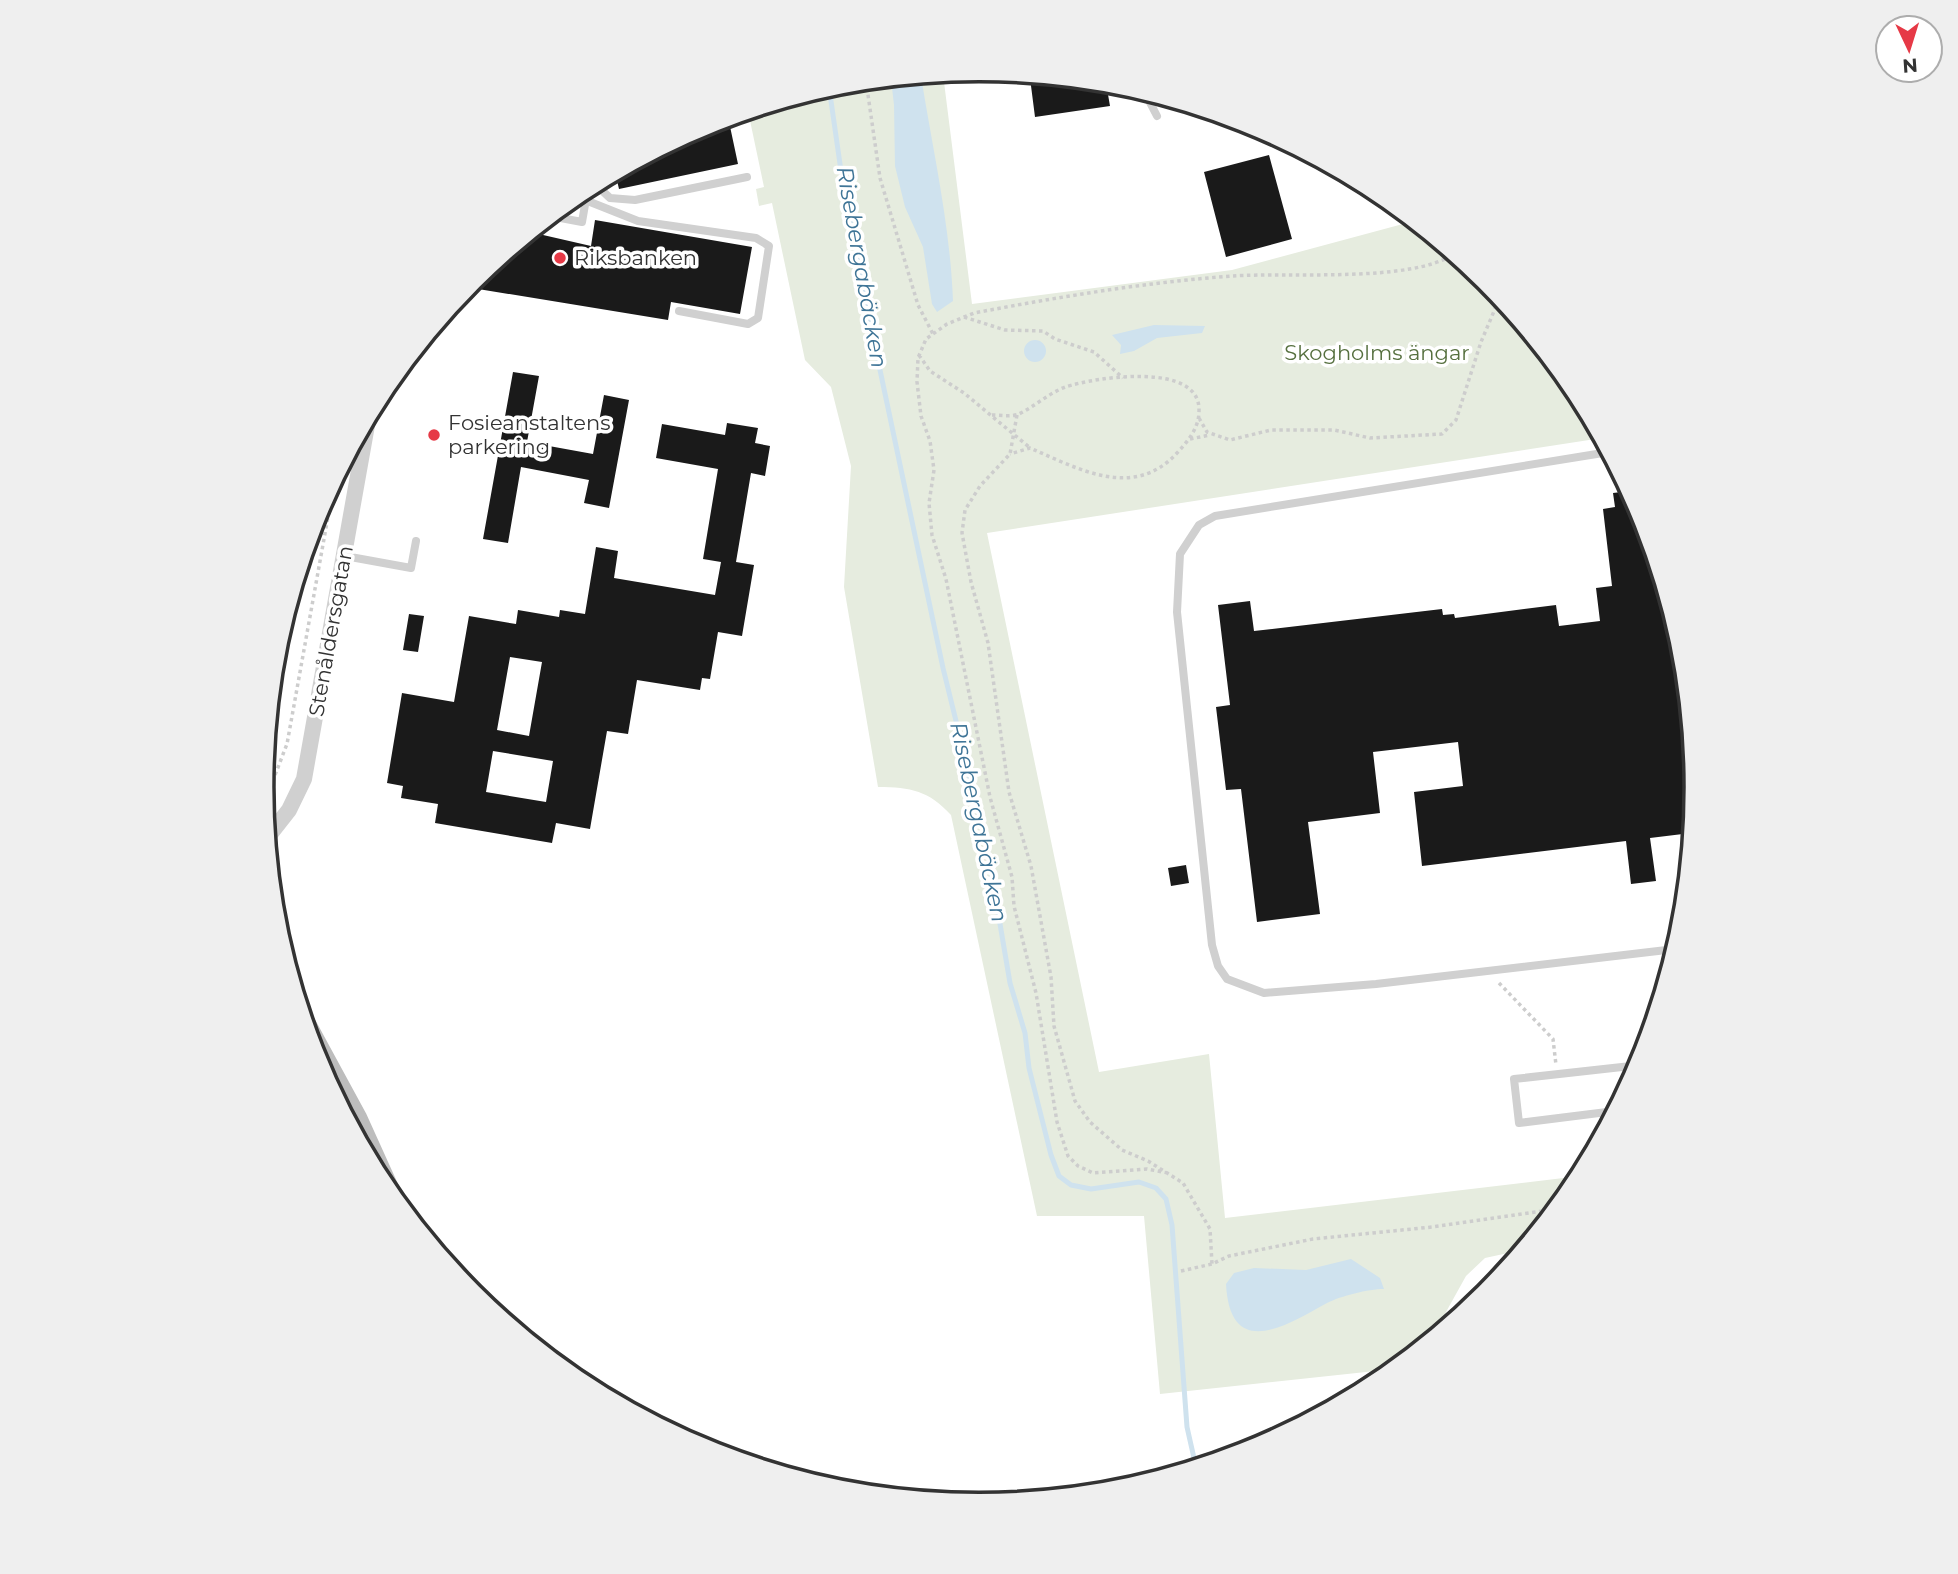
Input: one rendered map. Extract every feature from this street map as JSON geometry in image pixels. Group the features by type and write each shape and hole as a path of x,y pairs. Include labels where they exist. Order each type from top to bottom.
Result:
{"street":[{"name":"Stenåldersgatan","path":"276,827 289,810 304,779 345,556 357,457"}],"lane":[{"path":"1150,104 1157,116"},
{"path":"603,191 610,198 635,200 747,177"},
{"path":"589,200 638,221 757,238 769,246 760,305 754,321 748,324 679,312"},
{"path":"563,218 582,222 585,202"},
{"path":"1599,454 1215,516 1199,525 1188,537 1180,554 1177,612 1211,933 1218,966 1227,979 1264,993 1664,950"},
{"path":"345,556 411,568 416,541"},
{"path":"1604,1112 1519,1123 1514,1079 1626,1067"}],"path":[{"path":"868,91 880,178 918,305 933,334"},
{"path":"1168,1173 1147,1169 1093,1173 1078,1166 1068,1156 1049,1083 1036,993 1014,906 1012,877 990,797 946,579 932,535 929,503 934,470 930,442 921,416 917,382 919,355 926,339 964,317 1030,302 1232,276 1378,271 1439,265 1447,259"},
{"path":"1189,440 1203,434 1242,439 1254,432 1270,430 1334,430 1370,438 1442,434 1456,420 1480,342 1495,308"},
{"path":"964,317 1005,330 1043,331 1055,339 1094,352 1124,378"},
{"path":"919,355 942,381 992,415 1030,448 1094,475 1119,480 1147,473 1175,456 1189,440 1198,417"},
{"path":"992,415 1017,415 1063,388 1090,380 1165,377 1184,383 1196,394 1198,417 1202,426 1213,435"},
{"path":"1010,454 1017,415"},
{"path":"1030,448 1010,454 975,494 965,510 962,533 971,582 988,643 1009,792 1031,866 1051,977 1054,1026 1075,1101 1090,1122 1122,1150 1148,1161 1182,1183 1210,1229 1212,1264"},
{"path":"274,776 287,744 328,517"},
{"path":"1487,971 1553,1039 1558,1074"},
{"path":"1181,1270 1212,1264 1229,1256 1313,1239 1432,1227 1542,1211"}],"green space":[{"name":"Skogholms ängar","path":"944,84 972,304 1232,270 1403,224 1444,257 1509,322 1565,395 1592,440 987,533 1099,1072 1209,1054 1225,1218 1566,1178 1508,1253 1485,1258 1466,1276 1443,1318 1373,1371 1160,1394 1144,1216 1037,1216 951,815 935,800 919,792 878,787 844,587 851,466 831,387 805,360 772,203 759,206 756,189 764,187 750,121 842,96 887,88"}],"water":[{"path":"923,85 945,216 953,301 937,312 932,304 923,247 905,207 895,166 892,88"},
{"path":"1154,325 1205,326 1202,333 1157,338 1134,351 1120,354 1121,345 1112,335"},
{"path":"1035,340 1043,343 1046,351 1043,359 1035,362 1027,359 1024,351 1027,343"},
{"path":"1351,1259 1380,1278 1384,1289 1340,1298 1294,1321 1263,1331 1249,1330 1238,1323 1230,1308 1226,1284 1234,1273 1254,1268 1306,1270"}],"building":[{"path":"1031,85 1108,95 1110,106 1035,117"},
{"path":"730,128 738,164 619,189 618,183 667,155"},
{"path":"1269,155 1292,239 1226,257 1204,172"},
{"path":"595,220 752,247 740,314 671,302 668,320 481,289 542,235 591,246"},
{"path":"513,372 539,376 527,442 593,454 604,395 629,400 609,508 584,503 589,480 521,467 508,543 483,539"},
{"path":"727,423 758,428 755,443 770,446 765,476 751,473 736,562 754,565 742,636 718,632 710,679 702,678 700,690 637,680 628,734 607,731 590,829 556,823 552,843 435,823 438,804 401,798 403,786 387,783 402,693 454,702 469,616 516,624 518,610 559,617 560,610 585,614 596,547 618,551 614,578 715,595 721,562 703,559 718,469 656,458 662,424 725,435","holes":["510,657 542,662 529,736 497,730","493,751 553,761 546,802 486,792"]},
{"path":"1619,492 1646,560 1660,605 1678,695 1684,787 1682,834 1650,838 1656,881 1631,884 1626,841 1422,866 1414,792 1463,786 1458,742 1373,752 1380,813 1308,822 1320,914 1257,922 1241,789 1226,790 1216,707 1230,705 1218,605 1250,601 1254,631 1442,609 1443,615 1454,614 1455,618 1556,605 1559,626 1600,621 1596,588 1612,586 1603,509 1615,507 1613,493"},
{"path":"409,614 424,616 418,652 403,650"},
{"path":"1186,865 1189,883 1171,886 1168,868"}],"waterway":[{"name":"Risebergabäcken","path":"831,99 843,185 869,318 943,668 987,847 1010,983 1025,1033 1029,1068 1051,1155 1059,1176 1071,1185 1091,1189 1139,1182 1156,1188 1166,1199 1172,1225 1187,1427 1194,1458"}],"place":[{"name":"Riksbanken","path":"560,258"},
{"name":"Fosieanstaltens parkering","path":"434,435"}]}
